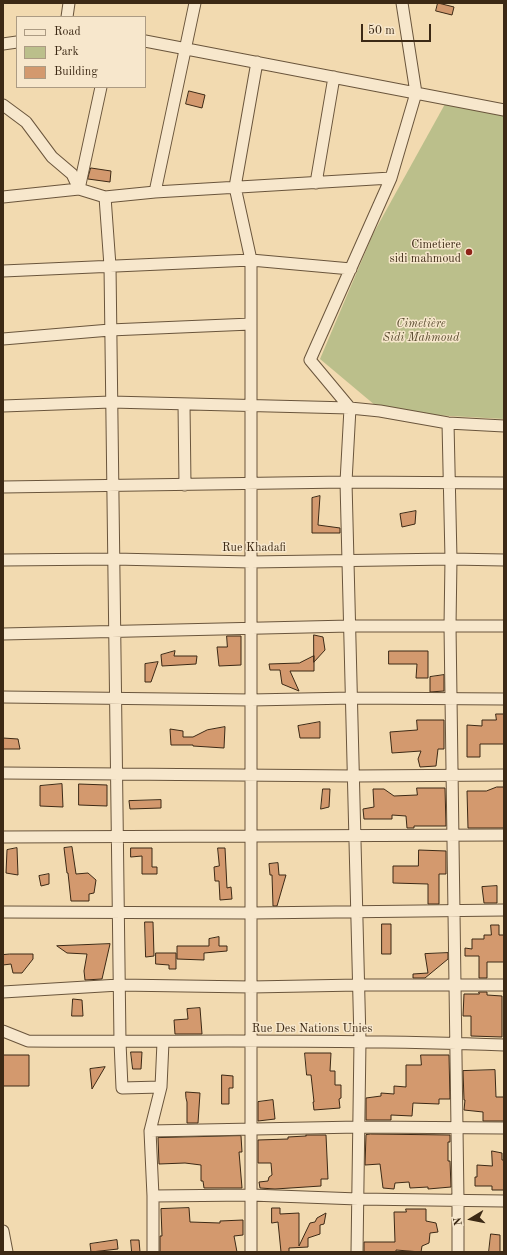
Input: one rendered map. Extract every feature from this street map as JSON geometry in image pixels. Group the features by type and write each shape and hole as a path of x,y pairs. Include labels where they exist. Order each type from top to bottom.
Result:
{"street":[{"path":"67,16 69,3"},
{"path":"155,192 195,3"},
{"path":"357,1252 360,1041 346,482 350,408 310,360 391,178 416,93 402,3"},
{"path":"146,41 504,110"},
{"path":"4,44 16,42"},
{"path":"251,1252 251,260 235,187 257,62"},
{"path":"316,183 334,77"},
{"path":"79,189 101,88"},
{"path":"5,110 26,122 52,157 72,174 79,189"},
{"path":"3,197 79,189 105,197 155,192 391,178"},
{"path":"105,197 110,266 119,986 122,1088 161,1087"},
{"path":"3,271 251,260 351,269"},
{"path":"3,339 110,330 251,324"},
{"path":"3,406 111,402 350,408 380,411 448,423 504,426"},
{"path":"184,404 185,485"},
{"path":"448,423 448,482 451,559 450,626 458,1252"},
{"path":"3,487 346,482 504,482"},
{"name":"Rue Khadafi","path":"3,560 114,559 251,562 451,559 504,560"},
{"path":"3,634 350,626 504,626"},
{"path":"3,698 251,700 352,698 504,699"},
{"path":"3,773 354,776 504,775"},
{"path":"3,837 117,838 504,835"},
{"path":"3,912 118,911 251,913 504,910"},
{"path":"3,992 119,986 251,987 504,985"},
{"name":"Rue Des Nations Unies","path":"3,1032 28,1041 360,1041 504,1045"},
{"path":"153,1252 153,1196 150,1131 161,1087 163,1042"},
{"path":"150,1131 359,1127 504,1128"},
{"path":"153,1196 251,1195 358,1199 504,1201"},
{"path":"3,1231 7,1252"}],"green space":[{"name":"Cimetière Sidi Mahmoud","path":"445,104 504,115 504,419 414,414 376,406 320,359 373,234"}],"building":[{"path":"438,3 454,7 452,15 436,11"},
{"path":"189,91 205,95 202,108 186,104"},
{"path":"91,168 111,171 110,182 88,179"},
{"path":"320,496 318,525 340,528 340,533 312,533 312,498"},
{"path":"416,511 415,524 402,527 400,514"},
{"path":"314,635 323,637 325,650 314,662"},
{"path":"227,636 241,636 241,665 219,666 217,647 227,647"},
{"path":"175,651 174,656 197,656 196,664 162,666 161,655"},
{"path":"389,651 428,651 428,678 416,678 417,664 389,664"},
{"path":"314,656 314,671 290,671 299,691 282,684 280,670 270,670 269,664 299,663"},
{"path":"158,662 151,682 145,682 145,664"},
{"path":"444,675 444,691 430,692 430,677"},
{"path":"496,714 504,714 504,744 480,744 480,757 467,757 467,725 482,726 482,720 496,720"},
{"path":"417,720 444,720 444,749 438,749 436,766 420,767 418,759 421,751 392,753 390,732 417,730"},
{"path":"320,722 320,738 300,738 298,726"},
{"path":"225,727 224,748 193,745 171,745 170,729 183,731 183,737 193,737 207,730"},
{"path":"3,738 18,739 20,749 3,749"},
{"path":"62,784 63,807 40,806 40,786"},
{"path":"79,784 107,785 107,806 79,805"},
{"path":"497,787 504,787 504,828 468,828 467,791 486,791"},
{"path":"417,788 445,788 446,826 414,826 414,828 407,828 406,816 392,815 392,819 364,819 363,809 374,807 373,789 384,789 394,796 417,795"},
{"path":"323,789 330,789 329,807 321,809"},
{"path":"161,800 161,808 130,809 129,801"},
{"path":"72,847 76,874 88,873 96,880 94,893 89,894 89,901 71,901 64,848"},
{"path":"17,848 18,875 6,873 7,850"},
{"path":"131,848 152,848 152,867 157,867 157,874 142,874 142,856 131,857"},
{"path":"218,848 225,848 227,888 231,887 232,899 220,900 219,881 215,881 214,867 219,866"},
{"path":"419,850 446,851 446,874 439,874 439,904 428,904 428,884 393,883 393,866 418,866"},
{"path":"278,863 279,875 286,875 277,906 273,906 272,875 270,875 269,864"},
{"path":"49,874 49,884 41,886 39,876"},
{"path":"497,886 497,903 484,903 482,887"},
{"path":"145,922 153,922 154,956 146,957"},
{"path":"382,924 391,924 391,954 382,954"},
{"path":"491,925 499,925 499,935 504,935 504,962 487,962 487,978 479,978 479,956 465,956 465,948 472,949 472,939 484,939 484,935 491,935"},
{"path":"219,937 219,946 227,946 227,951 204,953 204,960 177,959 177,946 209,946 209,939"},
{"path":"110,944 102,979 85,980 84,971 87,954 67,953 57,946"},
{"path":"156,953 176,953 176,969 169,969 169,965 156,964"},
{"path":"448,953 448,959 425,978 413,978 413,974 428,973 425,954"},
{"path":"33,954 33,959 22,973 13,973 11,964 3,965 3,955"},
{"path":"479,992 487,992 487,995 502,996 502,1037 471,1036 471,1016 463,1016 464,994 479,994"},
{"path":"73,999 82,1000 83,1016 72,1016"},
{"path":"200,1008 202,1034 175,1034 174,1020 188,1019 187,1009"},
{"path":"131,1052 142,1052 141,1069 133,1069"},
{"path":"305,1053 331,1053 330,1071 335,1071 335,1085 341,1085 341,1098 339,1099 340,1108 314,1110 311,1075 307,1075"},
{"path":"3,1055 29,1055 29,1086 3,1086"},
{"path":"421,1055 449,1055 450,1099 439,1099 439,1104 413,1103 412,1116 391,1115 391,1120 366,1120 366,1098 381,1096 381,1093 394,1094 394,1086 406,1087 406,1065 421,1065"},
{"path":"105,1067 92,1089 90,1069"},
{"path":"495,1070 496,1097 504,1097 504,1121 483,1121 483,1112 464,1110 465,1100 463,1071"},
{"path":"222,1075 233,1076 233,1088 229,1088 229,1104 222,1104"},
{"path":"186,1092 200,1093 198,1123 187,1123"},
{"path":"273,1100 275,1119 258,1121 258,1102"},
{"path":"326,1135 328,1179 321,1179 321,1186 275,1189 260,1188 259,1182 268,1181 269,1177 272,1175 271,1163 258,1163 258,1140 288,1139 288,1137"},
{"path":"366,1135 450,1135 450,1142 448,1142 448,1161 450,1161 451,1187 428,1189 428,1187 410,1188 409,1182 395,1183 394,1189 383,1188 380,1164 365,1165"},
{"path":"241,1136 242,1152 239,1152 242,1188 204,1188 203,1181 201,1181 201,1165 185,1163 159,1164 158,1138"},
{"path":"492,1151 502,1153 502,1160 504,1160 504,1190 492,1190 492,1186 475,1186 477,1165 492,1166"},
{"path":"189,1208 190,1222 220,1223 220,1221 243,1220 243,1235 234,1236 237,1252 160,1252 160,1236 162,1236 161,1209"},
{"path":"272,1208 280,1208 280,1214 299,1213 299,1246 310,1223 315,1222 317,1218 326,1213 324,1224 320,1225 320,1234 308,1238 308,1247 289,1248 289,1252 281,1252 278,1222 272,1223"},
{"path":"406,1209 426,1209 426,1221 436,1223 438,1232 430,1233 429,1243 422,1246 421,1252 396,1250 396,1252 364,1252 364,1242 395,1242 394,1212 406,1212"},
{"path":"491,1234 500,1235 500,1252 489,1252"},
{"path":"117,1240 118,1249 91,1252 90,1244"},
{"path":"131,1240 139,1240 140,1252 132,1252"}],"place":[{"name":"Cimetiere sidi mahmoud","path":"469,252"}]}
